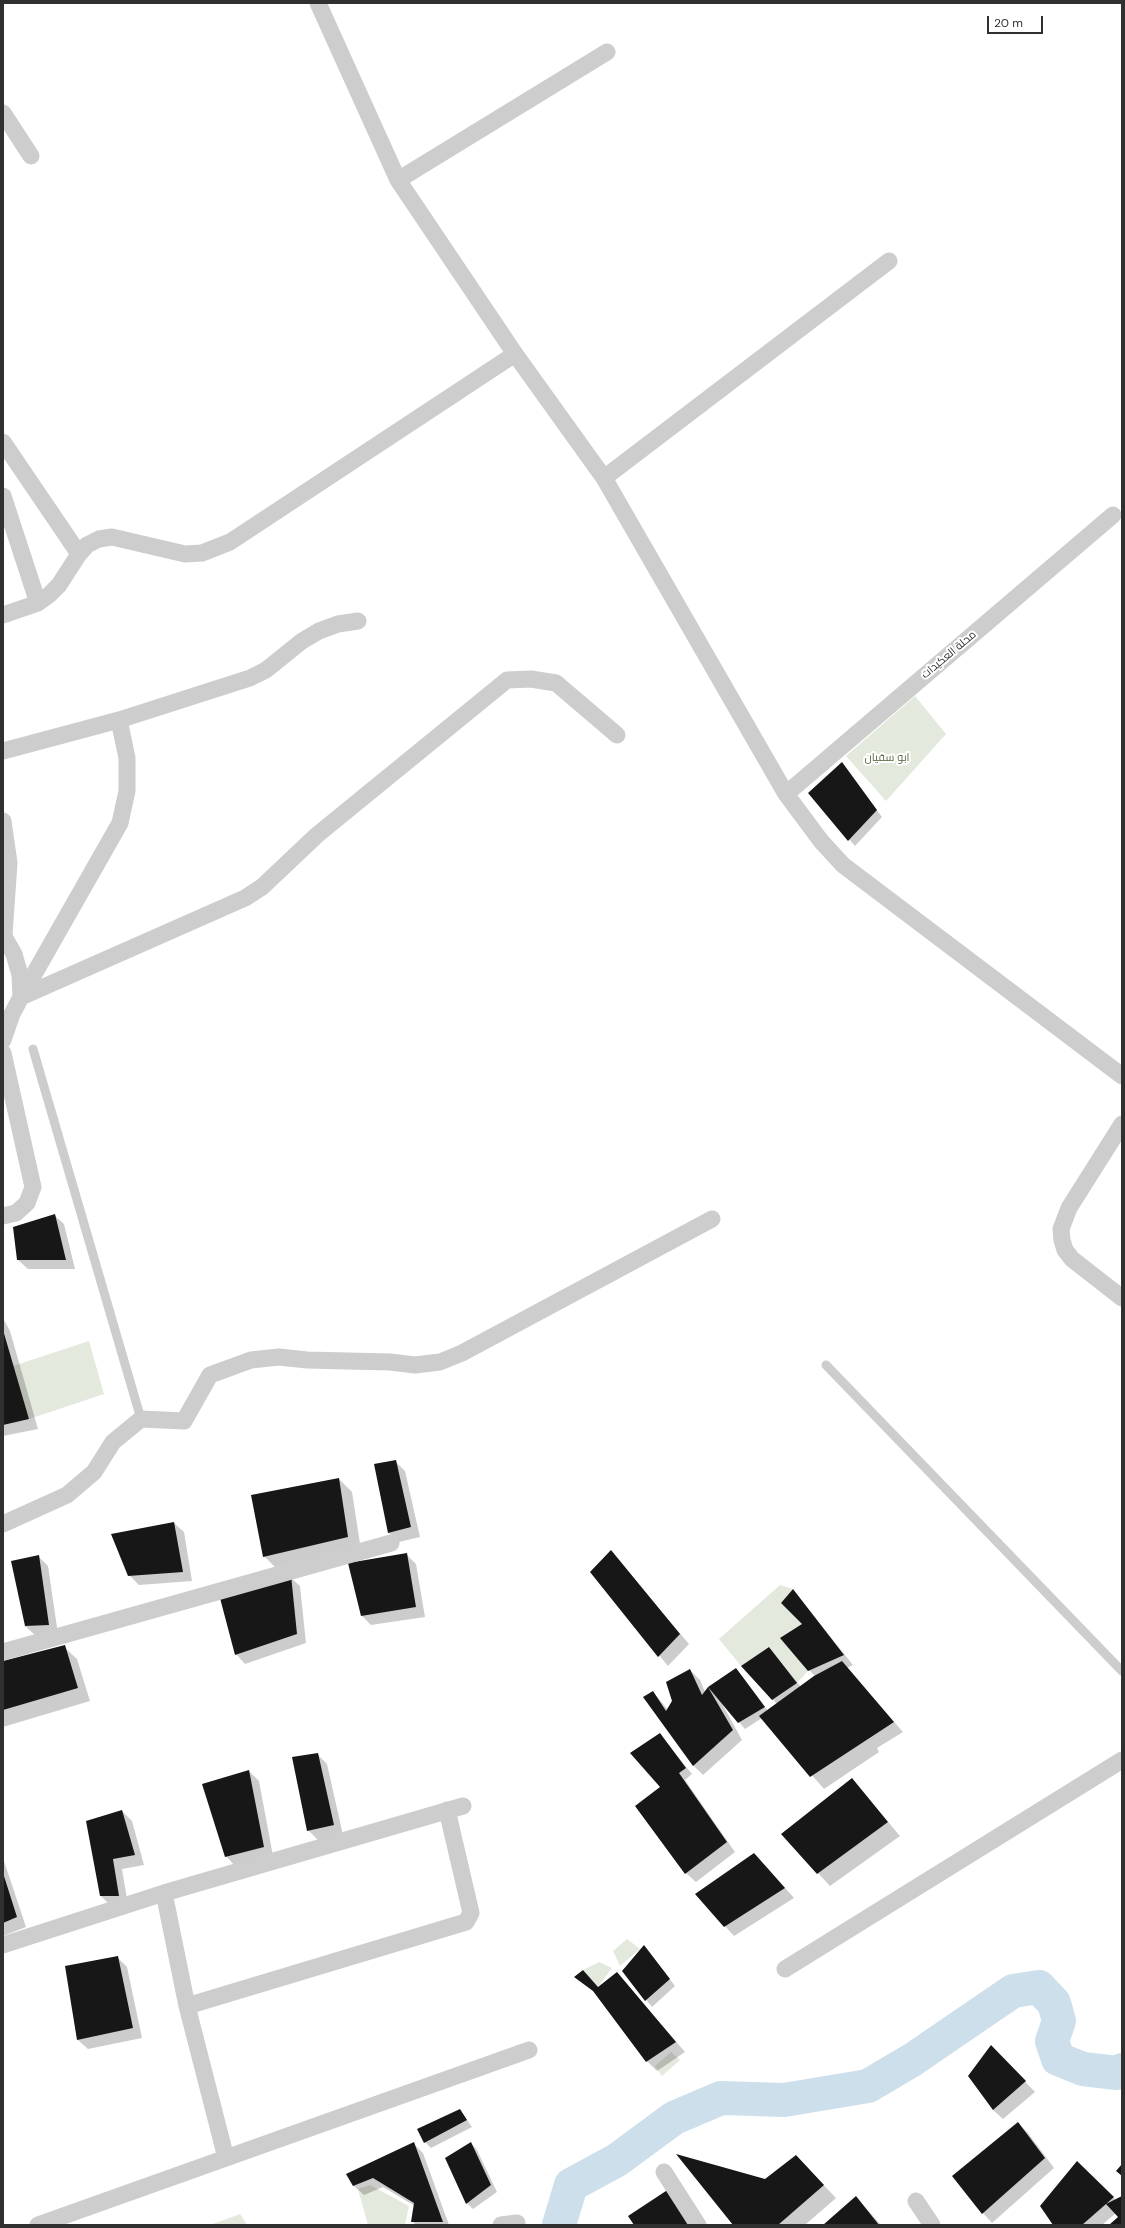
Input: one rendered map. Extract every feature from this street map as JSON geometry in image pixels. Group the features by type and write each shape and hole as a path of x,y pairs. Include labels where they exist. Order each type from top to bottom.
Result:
{"street":[{"path":"318,3 398,180 515,354 604,478 786,794 821,841 844,865 1122,1076"},
{"path":"398,180 607,52"},
{"path":"3,113 31,156"},
{"path":"604,478 889,261"},
{"path":"3,615 38,603 59,585 79,554 93,542 112,537 186,554 202,554 230,542 515,354"},
{"path":"3,442 79,554"},
{"path":"3,496 38,603"},
{"name":"محلة العكيدات","path":"786,794 1113,515"},
{"path":"3,751 119,720 250,678 266,670 302,641 320,630 338,624 358,621"},
{"path":"21,997 226,908 262,887 317,835 507,680 531,679 556,683 617,735"},
{"path":"3,1040 9,1020 21,997 120,822 127,791 127,758 119,720"},
{"path":"3,821 9,863 3,935 14,954 20,975 21,997"},
{"path":"3,1053 33,1187 27,1203 16,1213 3,1216"},
{"path":"1122,1124 1069,1208 1061,1229 1065,1250 1072,1259 1122,1298"},
{"path":"3,1524 67,1495 94,1472 113,1442 141,1419 184,1421 210,1375 251,1360 279,1357 307,1360 390,1362 416,1365 451,1358 712,1219"},
{"path":"3,1652 391,1543"},
{"path":"785,1969 1122,1760"},
{"path":"3,1945 164,1892 455,1808 471,1914 466,1922 187,2006"},
{"path":"164,1892 187,2006 226,2158"},
{"path":"38,2225 529,2050"},
{"path":"664,2172 698,2225"},
{"path":"916,2201 932,2225"}],"lane":[{"path":"33,1049 141,1419"},
{"path":"826,1365 1122,1671"}],"green space":[{"name":"ابو سفيان","path":"915,696 946,734 886,801 846,756"},
{"path":"89,1341 104,1394 29,1419 13,1366"},
{"path":"780,1585 793,1589 781,1603 802,1624 808,1671 797,1683 769,1647 741,1666 719,1639"},
{"path":"627,1939 640,1949 620,1966 613,1951"},
{"path":"599,1962 612,1968 598,1987 583,1970"},
{"path":"671,2052 680,2060 662,2076 655,2066"},
{"path":"370,2185 409,2206 405,2225 368,2225 358,2189"},
{"path":"240,2214 247,2225 210,2225"}],"building":[{"path":"842,762 877,810 848,841 808,793"},
{"path":"55,1214 66,1260 17,1260 13,1227"},
{"path":"3,1330 29,1419 3,1425 4,1377"},
{"path":"396,1460 411,1527 388,1533 374,1464"},
{"path":"339,1478 348,1537 263,1557 251,1495"},
{"path":"174,1522 183,1572 128,1576 111,1534"},
{"path":"611,1550 680,1634 658,1657 590,1572"},
{"path":"407,1553 416,1607 361,1616 348,1563"},
{"path":"39,1555 49,1625 25,1626 11,1561"},
{"path":"291,1575 297,1634 235,1655 220,1598"},
{"path":"793,1589 844,1655 808,1671 780,1638 802,1624 781,1603"},
{"path":"65,1645 78,1688 3,1710 3,1661"},
{"path":"769,1647 797,1683 772,1700 741,1666"},
{"path":"842,1661 894,1722 810,1777 759,1716 814,1676"},
{"path":"736,1668 765,1707 738,1723 708,1687"},
{"path":"690,1669 702,1695 708,1687 733,1730 693,1766 643,1697 653,1691 666,1711 672,1701 666,1682"},
{"path":"660,1733 686,1768 679,1773 727,1842 685,1874 635,1806 660,1787 630,1753"},
{"path":"318,1753 334,1825 307,1831 292,1757"},
{"path":"249,1770 264,1847 225,1857 202,1784"},
{"path":"852,1778 888,1822 817,1874 781,1834"},
{"path":"122,1810 135,1855 113,1859 119,1896 100,1896 86,1821"},
{"path":"754,1853 785,1888 724,1927 695,1894"},
{"path":"3,1873 17,1917 3,1923"},
{"path":"644,1945 670,1979 645,2001 622,1971"},
{"path":"118,1956 133,2028 77,2040 65,1966"},
{"path":"583,1970 598,1987 617,1972 676,2042 646,2062 593,1991 574,1977"},
{"path":"991,2045 1026,2081 993,2110 968,2076"},
{"path":"460,2109 467,2120 424,2143 417,2129"},
{"path":"1018,2122 1045,2158 982,2214 952,2176"},
{"path":"414,2142 443,2222 411,2222 414,2203 373,2178 353,2186 346,2174"},
{"path":"471,2142 491,2185 466,2204 445,2158"},
{"path":"676,2154 765,2179 796,2155 824,2185 778,2225 733,2225"},
{"path":"1077,2161 1114,2197 1082,2225 1053,2225 1040,2206"},
{"path":"1122,2164 1122,2176 1116,2171"},
{"path":"669,2189 696,2225 634,2225 628,2216"},
{"path":"856,2196 879,2225 823,2225"},
{"path":"1122,2196 1122,2225 1109,2225 1118,2217 1106,2204"}],"waterway":[{"path":"559,2225 571,2185 617,2160 674,2118 721,2098 784,2100 868,2086 912,2060 1013,1991 1039,1987 1054,2003 1059,2021 1052,2041 1058,2059 1083,2069 1117,2073 1122,2070"}]}
